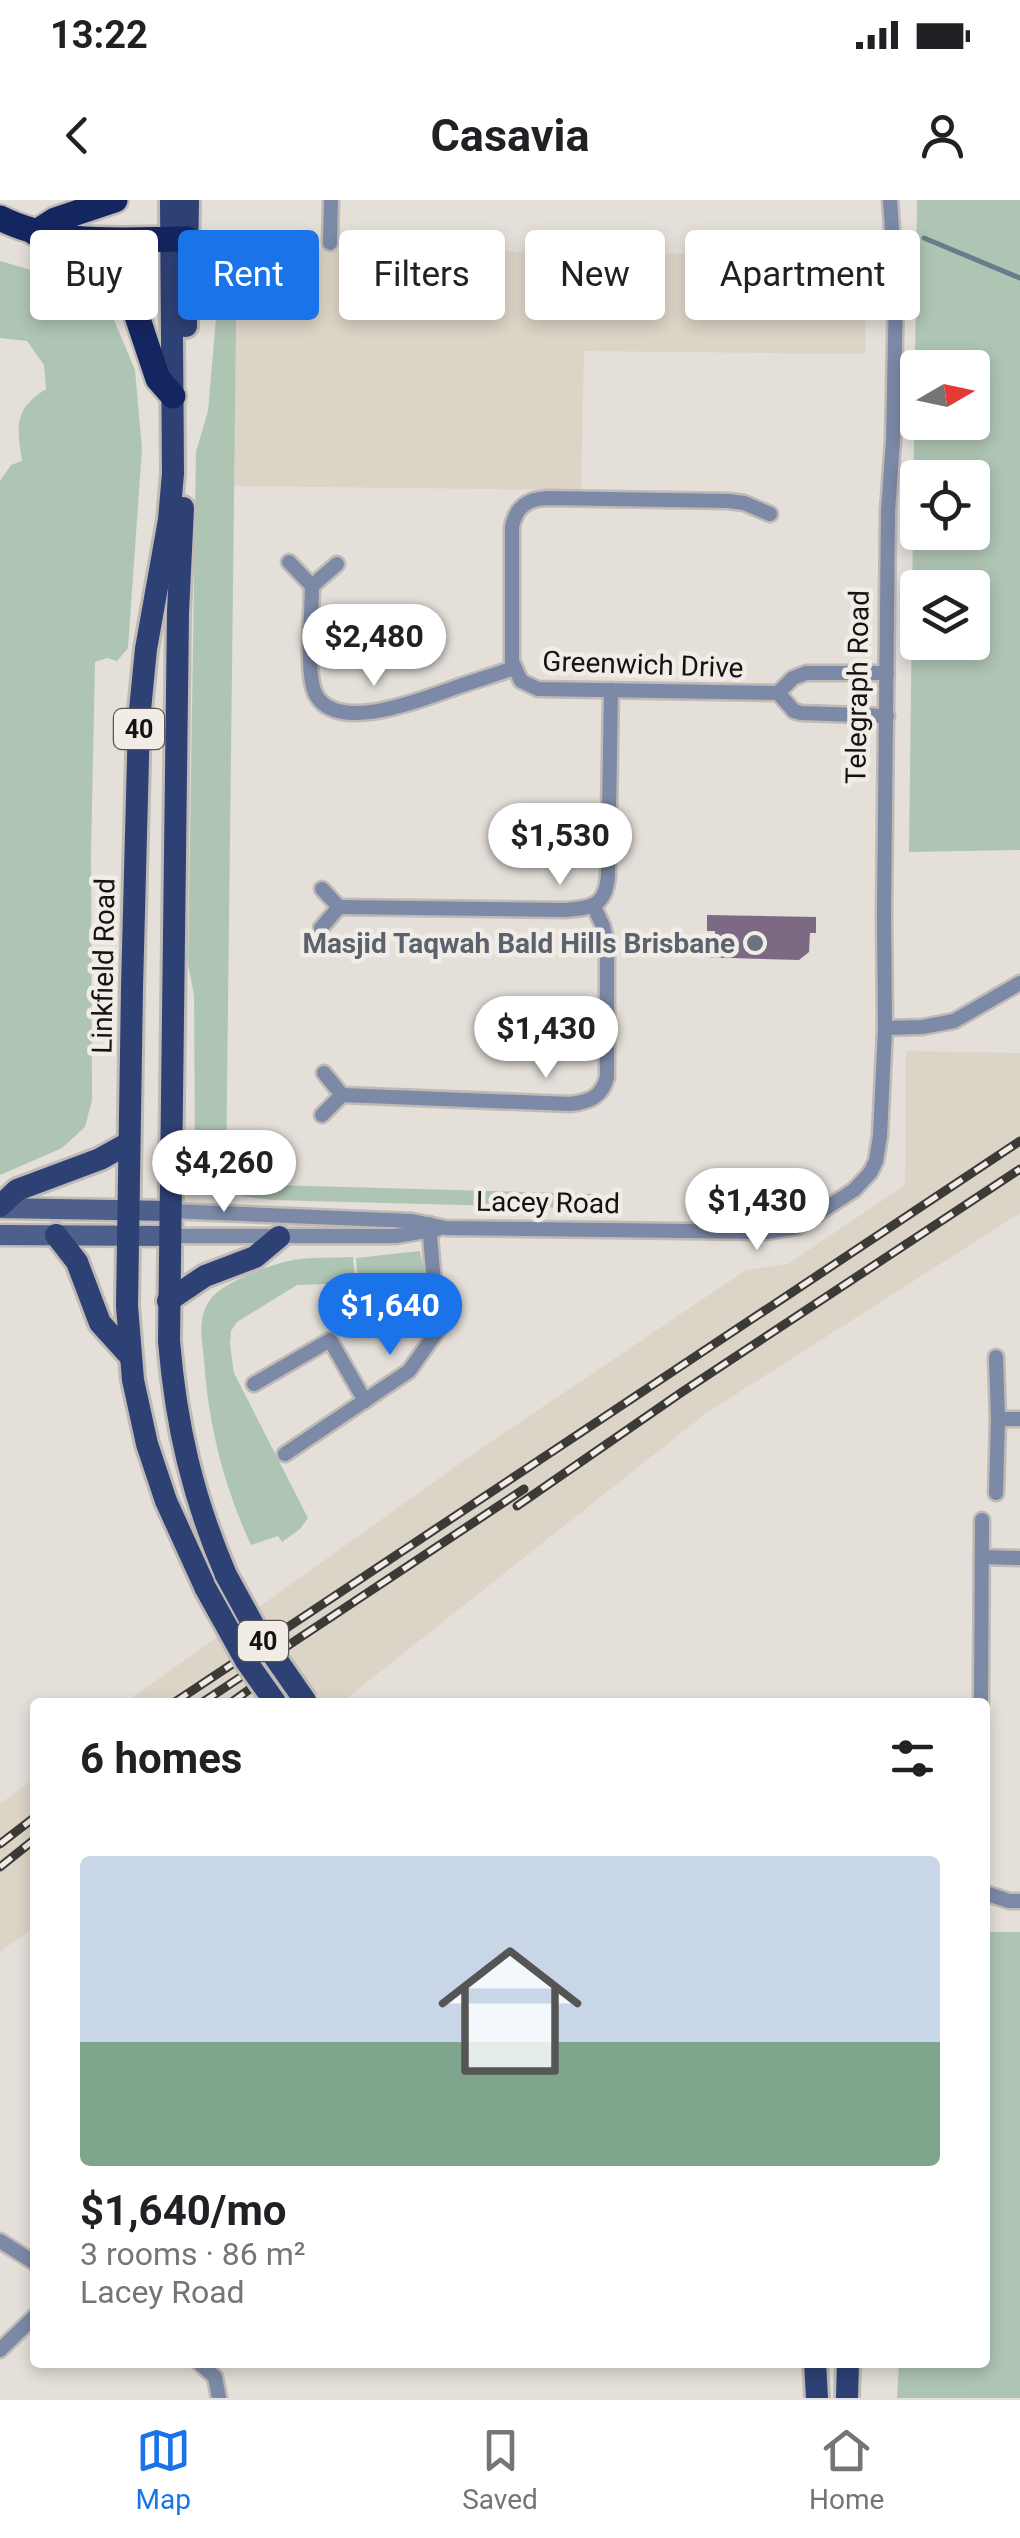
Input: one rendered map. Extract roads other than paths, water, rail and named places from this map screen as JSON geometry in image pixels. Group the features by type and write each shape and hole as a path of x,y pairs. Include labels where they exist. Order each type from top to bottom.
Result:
{"highway":[{"path":"39,230 54,220 115,200"},
{"path":"0,218 30,231"},
{"path":"0,236 30,247"},
{"path":"138,320 158,379 172,396"}],"main road":[{"name":"Linkfield Road","path":"171,200 178,241"},
{"name":"Linkfield Road","path":"182,230 188,200"},
{"name":"Linkfield Road","path":"178,268 171,505 146,649 140,720 129,1143 130,1356 140,1414 166,1500 206,1589 246,1660 273,1698"},
{"name":"Linkfield Road","path":"180,320 182,531 168,1301 172,1381 183,1447 201,1512 226,1576 256,1630 303,1698"},
{"path":"0,1207 17,1190 100,1159 129,1143"},
{"path":"56,1235 77,1262 100,1323 130,1356"},
{"path":"168,1301 197,1280 255,1258 279,1237"},
{"path":"816,2368 818,2398"},
{"path":"848,2368 848,2398"}],"street":[{"path":"330,243 331,200"},
{"name":"Telegraph Road","path":"870,1173 880,1136 885,1028 886,673 896,290 890,200"},
{"name":"Greenwich Drive","path":"770,514 728,501 547,498 524,504 512,527 511,642 514,668 521,681 532,688 778,692 793,678 806,674 886,673"},
{"path":"288,562 312,586 312,681 318,699 332,710 396,708 514,668"},
{"path":"312,586 337,564"},
{"path":"322,888 339,907 565,910 594,905 605,895 608,875 611,690"},
{"name":"Greenwich Drive","path":"778,692 794,711 801,713 886,716"},
{"path":"322,1115 342,1096 570,1104 594,1098 604,1086 606,1076 607,944 594,905"},
{"path":"321,928 339,907"},
{"path":"885,1028 922,1027 954,1020 1020,982"},
{"path":"324,1073 342,1096"},
{"name":"Lacey Road","path":"0,1235 396,1236 429,1228 767,1232 788,1230 806,1222 844,1197 870,1173"},
{"name":"Lacey Road","path":"0,1207 412,1220 429,1228"},
{"path":"284,1454 409,1371 438,1330 429,1228"},
{"path":"254,1384 330,1340 365,1401"},
{"path":"996,1356 996,1493"},
{"path":"998,1419 1020,1419"},
{"path":"981,1698 982,1520"},
{"path":"982,1558 1020,1558"},
{"path":"990,1895 1020,1901"},
{"path":"0,2241 30,2260"},
{"path":"0,2350 30,2321"},
{"path":"205,2368 215,2377 219,2398"}],"waterway":[{"path":"924,238 1020,278"}],"railway":[{"path":"181,1698 1020,1141"},
{"path":"517,1506 1020,1169"},
{"path":"209,1698 524,1489"},
{"path":"238,1698 265,1678"},
{"path":"0,1844 30,1821"},
{"path":"0,1867 30,1843"}],"place":[{"name":"Masjid Taqwah Bald Hills Brisbane","path":"755,943"}]}
